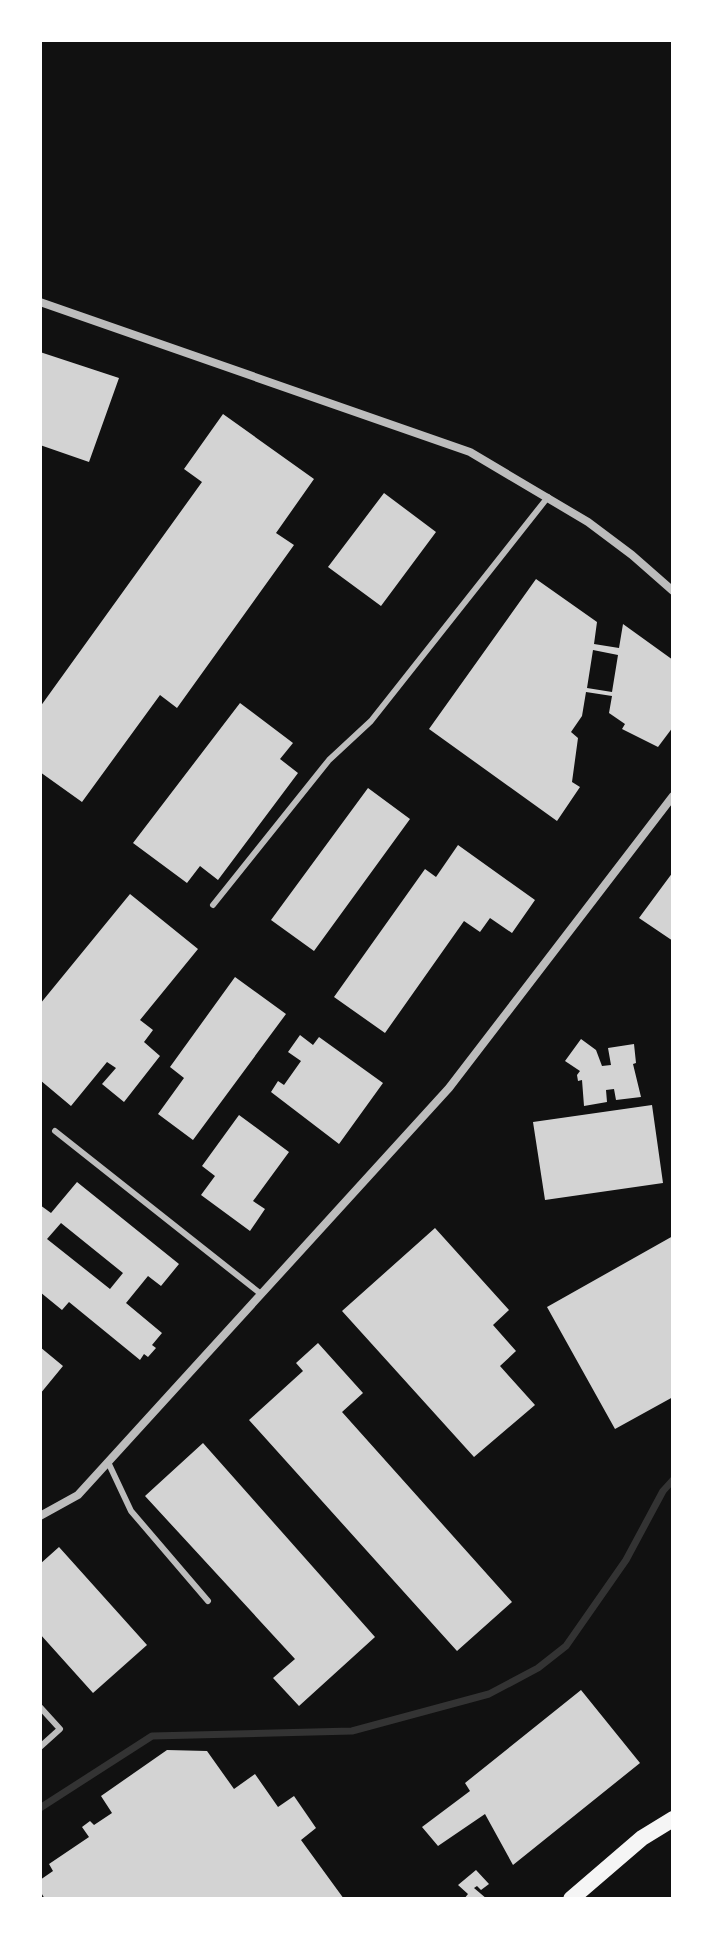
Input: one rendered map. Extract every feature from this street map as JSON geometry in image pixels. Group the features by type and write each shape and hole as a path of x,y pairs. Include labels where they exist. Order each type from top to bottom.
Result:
{"main road":[{"path":"571,1899 642,1838 673,1819"}],"street":[{"path":"40,302 470,452 548,497 632,555 673,591"},
{"path":"40,1516 78,1495 449,1088 673,796"}],"lane":[{"path":"213,905 329,760 371,721 548,497"},
{"path":"55,1131 261,1294"},
{"path":"108,1462 131,1511 208,1601"},
{"path":"40,1707 60,1729 40,1747"}],"building":[{"path":"40,352 119,378 89,462 40,445"},
{"path":"223,414 314,479 276,533 294,545 177,708 160,695 82,802 40,772 40,707 202,482 184,469"},
{"path":"384,493 436,532 381,606 328,567"},
{"path":"536,579 597,622 594,644 619,648 623,624 673,660 673,727 658,747 622,729 625,724 609,713 612,696 586,692 582,716 571,732 578,738 572,782 580,787 557,821 429,729","holes":["593,650 618,655 612,692 587,688"]},
{"path":"240,703 293,743 280,759 298,773 218,880 200,866 187,883 133,843"},
{"path":"368,788 410,819 314,951 271,920"},
{"path":"458,845 535,900 512,933 490,918 480,932 464,921 385,1033 334,997 425,869 436,877"},
{"path":"673,872 673,941 639,918"},
{"path":"130,894 198,949 140,1020 153,1030 144,1042 160,1056 124,1102 102,1084 116,1068 107,1062 71,1106 40,1080 40,1004"},
{"path":"235,977 286,1014 193,1140 158,1114 184,1078 170,1067"},
{"path":"300,1035 313,1045 319,1037 383,1083 339,1144 271,1092 278,1081 284,1085 301,1061 288,1052"},
{"path":"581,1039 596,1050 602,1066 611,1065 608,1048 634,1044 636,1063 633,1064 641,1097 616,1100 614,1089 606,1090 607,1102 584,1106 582,1080 578,1081 577,1075 580,1071 565,1061"},
{"path":"652,1105 663,1183 545,1200 533,1122"},
{"path":"239,1115 289,1152 253,1201 265,1209 250,1231 201,1195 215,1176 202,1166"},
{"path":"77,1182 179,1264 161,1286 148,1276 126,1303 162,1333 152,1345 156,1348 148,1357 144,1354 140,1360 69,1302 62,1310 40,1292 40,1205 51,1213","holes":["61,1223 123,1273 110,1289 47,1239"]},
{"path":"435,1228 509,1310 493,1325 516,1351 500,1366 535,1405 474,1457 342,1311"},
{"path":"673,1236 673,1397 615,1429 547,1307"},
{"path":"318,1343 363,1393 342,1412 512,1602 457,1651 249,1420 303,1371 296,1363"},
{"path":"40,1347 63,1366 40,1394"},
{"path":"203,1443 375,1637 299,1706 273,1678 295,1659 145,1496"},
{"path":"59,1547 147,1645 93,1693 40,1634 40,1564"},
{"path":"581,1690 640,1763 513,1865 485,1814 438,1846 422,1827 470,1791 465,1783"},
{"path":"167,1750 207,1751 234,1789 255,1774 278,1807 294,1796 316,1828 301,1840 344,1899 45,1899 40,1891 40,1880 53,1871 49,1864 89,1837 82,1827 90,1821 94,1825 112,1813 101,1796"},
{"path":"476,1870 489,1884 481,1890 477,1886 474,1888 487,1899 464,1899 468,1894 458,1885"}],"waterway":[{"path":"40,1808 152,1736 352,1731 489,1694 538,1668 566,1646 626,1560 663,1491 673,1480"}]}
